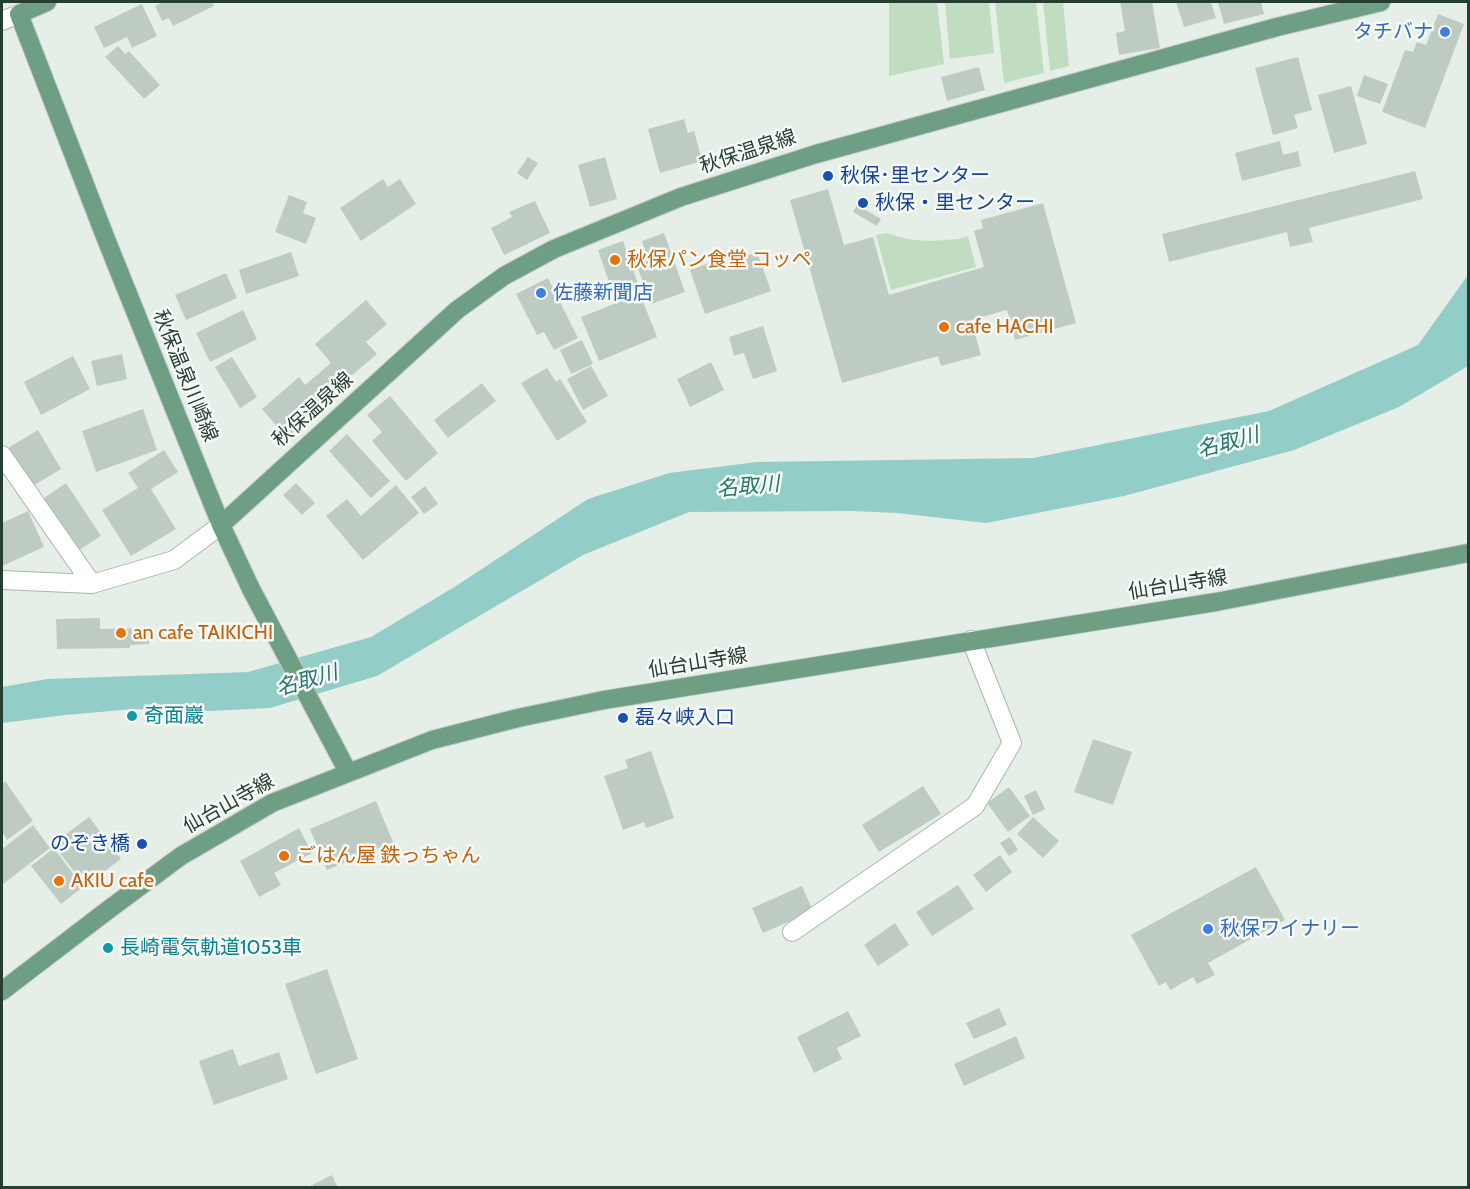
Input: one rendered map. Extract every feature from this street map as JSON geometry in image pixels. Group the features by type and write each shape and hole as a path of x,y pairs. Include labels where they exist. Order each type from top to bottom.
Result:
{"main road":[{"name":"秋保温泉川崎線","path":"47,2 10,17 220,525 251,589 348,772"},
{"name":"秋保温泉線","path":"220,525 457,310 504,276 554,249 681,197 816,154 1277,27 1381,2"},
{"name":"仙台山寺線","path":"2,991 181,856 272,803 432,740 518,718 604,700 1216,602 1468,553"}],"street":[{"path":"2,455 92,584"},
{"path":"2,580 92,584 174,560 220,525"},
{"path":"792,932 975,806 1012,743 971,640"}],"green space":[{"path":"889,2 937,2 944,64 889,76"},
{"path":"945,2 989,2 994,53 950,59"},
{"path":"995,2 1036,2 1044,73 1004,83"},
{"path":"1043,2 1063,2 1069,66 1050,71"},
{"path":"886,233 907,239 929,241 968,236 976,267 891,290 876,235"}],"water":[{"name":"名取川","path":"1468,275 1468,366 1399,407 1294,450 1124,496 986,523 897,513 852,511 689,512 583,555 377,676 270,708 211,711 134,709 2,723 2,687 47,679 248,672 371,637 456,586 588,499 669,473 757,462 1033,458 1269,411 1418,345"}],"building":[{"path":"163,2 212,2 214,6 173,26 169,18 162,21 155,6"},
{"path":"1120,2 1152,2 1160,48 1119,55 1116,33 1125,31"},
{"path":"1176,2 1211,2 1216,18 1184,27"},
{"path":"1218,2 1261,2 1264,14 1224,24"},
{"path":"142,4 157,36 132,48 127,37 104,48 94,27"},
{"path":"1438,14 1464,24 1425,128 1382,112 1405,50 1413,52 1417,42 1426,45"},
{"path":"118,46 125,54 129,51 160,85 144,99 105,57"},
{"path":"1298,57 1312,110 1294,115 1298,128 1273,135 1255,68"},
{"path":"979,67 985,90 947,101 941,77"},
{"path":"1364,75 1388,84 1380,104 1357,96"},
{"path":"1351,86 1367,144 1334,153 1318,95"},
{"path":"684,119 688,133 694,131 702,161 660,173 648,129"},
{"path":"1280,141 1283,155 1298,151 1301,166 1242,181 1235,153"},
{"path":"528,157 538,163 527,180 517,173"},
{"path":"605,157 617,199 590,207 578,165"},
{"path":"1415,171 1423,199 1309,228 1313,242 1290,247 1287,232 1169,262 1162,234"},
{"path":"383,179 388,187 400,179 416,204 361,241 340,208"},
{"path":"828,189 844,245 873,237 889,295 984,267 974,231 983,228 981,220 1043,203 1076,323 1015,340 1007,310 971,320 981,355 941,366 938,356 842,383 790,200"},
{"path":"289,195 307,202 303,213 316,218 306,244 275,232"},
{"path":"535,201 550,233 504,255 491,228 512,217 509,212"},
{"path":"857,205 881,219 877,226 853,212"},
{"path":"664,233 685,292 651,304 636,263 648,259 642,241"},
{"path":"623,241 640,290 615,299 598,250"},
{"path":"291,252 299,276 246,294 239,270"},
{"path":"757,252 771,291 705,314 690,270 712,262 714,268"},
{"path":"226,273 237,298 186,320 175,295"},
{"path":"548,278 578,338 554,350 544,332 537,335 516,294"},
{"path":"640,294 657,337 599,361 581,317"},
{"path":"366,300 387,324 366,342 377,354 338,387 342,391 287,438 262,409 299,377 305,385 331,363 315,344"},
{"path":"243,310 257,339 210,362 196,333"},
{"path":"763,326 777,371 753,379 744,353 734,356 729,337"},
{"path":"582,340 593,364 571,374 560,350"},
{"path":"122,354 127,379 97,386 91,361"},
{"path":"73,356 90,389 41,415 24,382"},
{"path":"232,357 257,397 240,408 215,367"},
{"path":"711,362 724,390 690,407 677,379"},
{"path":"591,366 608,396 583,410 567,379"},
{"path":"547,368 556,382 560,379 587,422 557,441 521,383"},
{"path":"482,383 496,401 448,438 434,420"},
{"path":"390,396 438,453 406,481 372,441 382,432 367,415"},
{"path":"143,409 157,450 96,472 82,431"},
{"path":"38,430 61,469 31,487 8,448"},
{"path":"347,434 390,481 371,498 329,451"},
{"path":"164,450 178,472 151,489 176,529 131,556 102,510 138,488 128,473"},
{"path":"66,483 101,536 79,550 44,498"},
{"path":"296,483 315,503 302,515 283,495"},
{"path":"396,485 419,513 363,560 326,516 347,499 361,516"},
{"path":"425,486 438,504 424,514 411,497"},
{"path":"28,511 44,547 2,566 2,523"},
{"path":"100,618 100,629 149,628 149,644 130,645 130,648 57,649 56,619"},
{"path":"1093,739 1132,752 1113,805 1074,792"},
{"path":"651,751 674,818 646,828 644,822 623,830 604,776 628,768 625,760"},
{"path":"5,781 33,821 7,840 2,832 2,784"},
{"path":"923,786 941,814 879,852 862,825"},
{"path":"1009,787 1030,816 1008,832 987,803"},
{"path":"1036,790 1045,809 1033,815 1024,796"},
{"path":"376,801 393,842 327,870 310,829"},
{"path":"89,817 121,859 85,886 53,844"},
{"path":"1033,817 1059,841 1043,858 1017,834"},
{"path":"33,825 50,848 3,884 2,849"},
{"path":"299,828 312,853 274,873 281,885 259,897 240,861"},
{"path":"1010,837 1018,850 1009,856 1000,843"},
{"path":"54,848 83,887 61,904 31,866"},
{"path":"1000,855 1012,872 986,892 973,875"},
{"path":"1256,867 1285,920 1208,963 1215,975 1197,984 1193,977 1170,990 1166,982 1159,986 1131,935"},
{"path":"958,885 974,909 932,936 916,912"},
{"path":"802,886 813,911 763,933 752,908"},
{"path":"895,923 909,945 878,966 864,945"},
{"path":"327,969 358,1059 316,1074 285,984"},
{"path":"999,1008 1007,1025 974,1039 966,1023"},
{"path":"848,1011 861,1036 837,1048 842,1059 814,1073 797,1037"},
{"path":"1016,1036 1025,1058 964,1086 954,1064"},
{"path":"233,1049 239,1066 279,1052 288,1079 214,1105 199,1061"},
{"path":"332,1175 338,1188 306,1188"}],"place":[{"name":"タチバナ","path":"1445,32"},
{"name":"秋保･里センター","path":"828,176"},
{"name":"秋保・里センター","path":"863,203"},
{"name":"秋保パン食堂 コッペ","path":"615,260"},
{"name":"佐藤新聞店","path":"541,293"},
{"name":"cafe HACHI","path":"944,327"},
{"name":"an cafe TAIKICHI","path":"121,633"},
{"name":"奇面巖","path":"132,716"},
{"name":"磊々峡入口","path":"623,718"},
{"name":"のぞき橋","path":"142,844"},
{"name":"ごはん屋 鉄っちゃん","path":"284,856"},
{"name":"AKIU cafe","path":"59,881"},
{"name":"秋保ワイナリー","path":"1208,929"},
{"name":"長崎電気軌道1053車","path":"108,948"}]}
